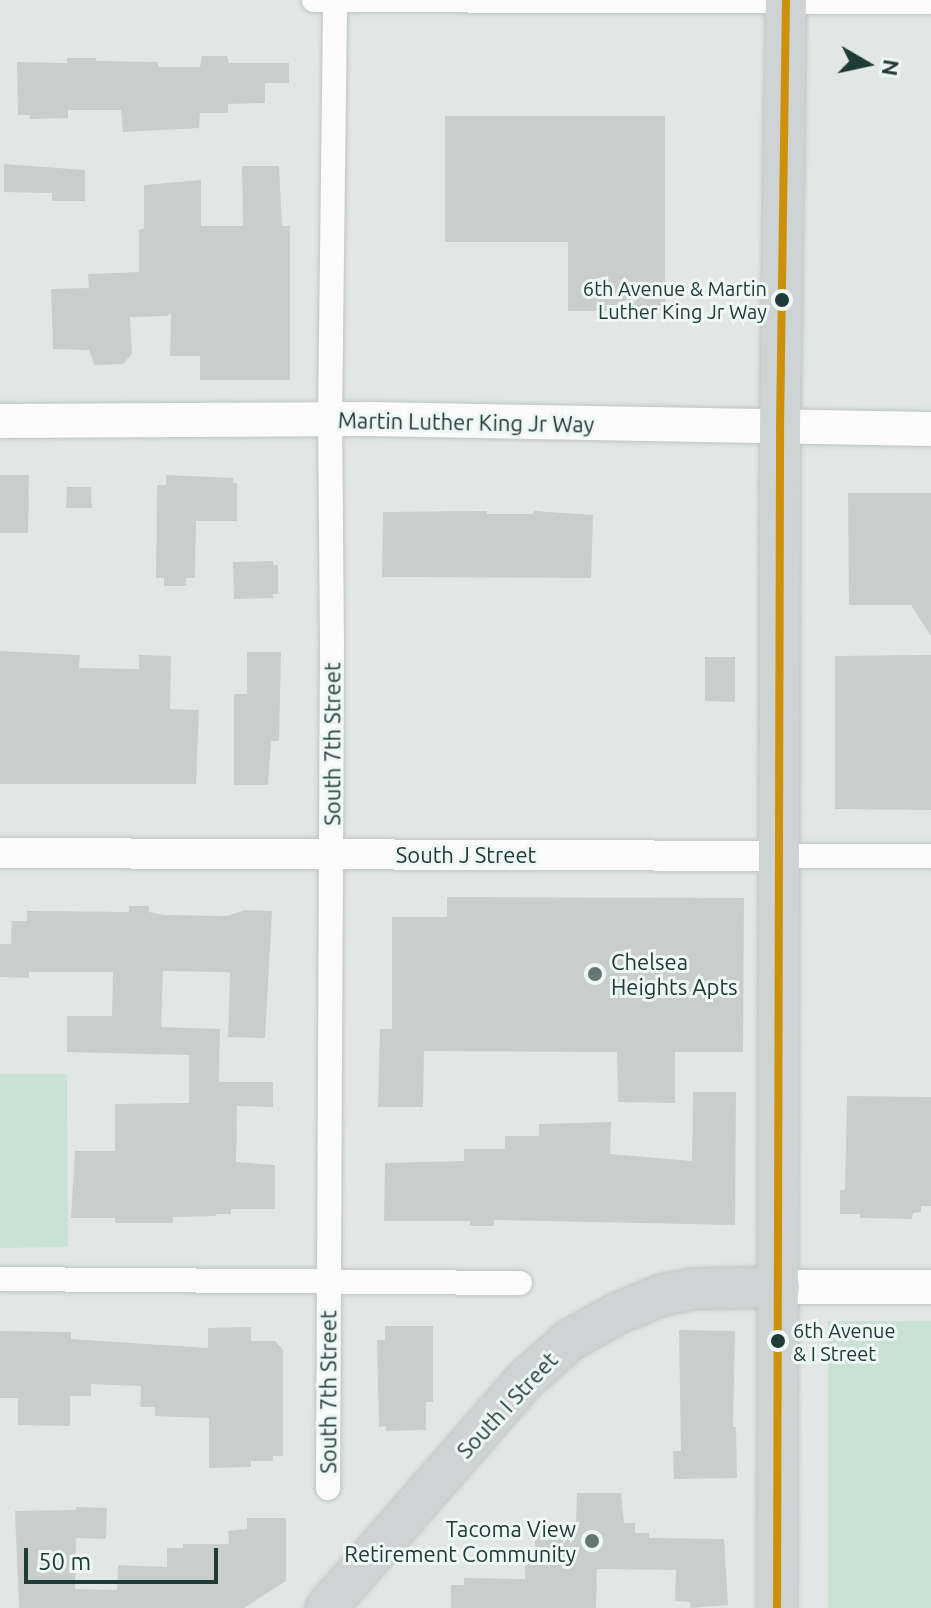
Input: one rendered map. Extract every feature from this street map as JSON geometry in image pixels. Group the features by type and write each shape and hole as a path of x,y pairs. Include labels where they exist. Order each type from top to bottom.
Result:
{"main road":[{"path":"777,1608 780,429 786,1"},
{"name":"Martin Luther King Jr Way","path":"0,421 330,419 780,429 931,429"},
{"name":"South I Street","path":"326,1608 526,1379 570,1340 618,1313 662,1295 693,1289 931,1287"}],"street":[{"path":"314,0 931,2"},
{"name":"South 7th Street","path":"328,1488 330,419 335,0"},
{"name":"South J Street","path":"0,853 931,856"},
{"path":"0,1279 328,1284 520,1283"}],"green space":[{"path":"0,1074 67,1074 68,1247 0,1248"},
{"path":"828,1321 931,1321 931,1608 828,1608"}],"building":[{"path":"202,56 227,56 229,63 289,63 289,83 265,83 265,103 228,104 228,113 200,113 199,128 123,132 121,110 68,110 68,118 30,119 30,115 18,115 17,62 67,63 67,58 96,58 96,61 158,62 158,67 200,67"},
{"path":"445,116 665,116 665,311 568,311 568,242 445,242"},
{"path":"4,164 85,170 85,201 52,201 52,193 4,192"},
{"path":"242,166 279,166 282,226 290,226 290,380 200,380 200,356 170,356 171,313 167,316 130,317 132,354 123,364 94,365 89,350 53,349 51,289 89,288 88,274 139,272 139,230 144,228 144,185 201,180 201,226 243,226"},
{"path":"0,475 29,475 28,533 0,533"},
{"path":"166,475 233,478 233,483 237,483 237,521 196,521 195,578 186,578 186,586 164,586 164,578 156,578 157,485 166,485"},
{"path":"67,487 91,487 92,508 66,508"},
{"path":"848,493 931,493 931,636 911,605 849,605"},
{"path":"487,511 487,514 533,514 534,511 593,515 591,578 382,577 383,512"},
{"path":"273,561 273,565 278,565 278,594 273,594 273,598 234,599 233,562"},
{"path":"0,651 80,655 79,668 139,669 139,655 171,656 170,709 199,710 196,784 0,784"},
{"path":"247,652 281,652 279,741 271,741 268,785 234,785 234,694 247,694"},
{"path":"931,655 931,810 835,809 835,656"},
{"path":"705,657 735,657 735,702 705,701"},
{"name":"Chelsea Heights Apts","path":"447,897 744,898 743,1052 675,1052 675,1103 618,1102 617,1052 424,1051 423,1107 378,1107 380,1029 392,1029 392,917 447,917"},
{"path":"129,906 149,906 149,912 164,915 227,916 245,910 272,911 265,1038 228,1037 230,973 226,972 163,971 161,1027 220,1029 219,1082 273,1082 273,1107 237,1106 236,1162 275,1165 275,1209 231,1209 231,1214 173,1217 173,1223 115,1223 115,1218 71,1218 75,1151 115,1151 115,1104 189,1103 189,1055 67,1052 67,1016 112,1016 113,972 29,972 29,978 0,977 0,944 11,944 12,921 27,921 27,911 129,912"},
{"path":"693,1092 736,1092 735,1225 494,1220 494,1226 470,1226 470,1221 384,1221 385,1163 464,1161 464,1149 505,1149 505,1136 539,1136 539,1124 611,1122 610,1154 692,1161"},
{"path":"847,1096 931,1097 931,1206 921,1206 921,1212 913,1213 912,1219 860,1218 860,1214 840,1214 840,1190 845,1190"},
{"path":"385,1326 433,1326 433,1402 426,1402 426,1430 386,1431 386,1426 379,1427 377,1340 385,1340"},
{"path":"251,1327 251,1341 275,1341 283,1350 283,1456 273,1456 273,1461 251,1461 251,1467 209,1468 209,1418 155,1416 155,1407 140,1407 141,1386 91,1384 91,1396 70,1396 70,1426 18,1425 18,1398 0,1398 0,1331 71,1332 71,1339 208,1348 208,1328"},
{"path":"679,1330 735,1331 733,1427 736,1427 737,1478 674,1479 673,1451 681,1451"},
{"name":"Tacoma View Retirement Community","path":"577,1493 621,1493 624,1523 635,1523 635,1533 649,1533 649,1538 724,1539 728,1605 690,1608 690,1602 675,1601 676,1570 597,1569 596,1608 451,1608 451,1585 464,1585 464,1578 525,1579 525,1550 535,1550 535,1525 576,1526"},
{"path":"76,1507 107,1508 106,1539 76,1538 75,1589 117,1590 118,1565 167,1567 167,1548 183,1548 183,1544 229,1544 228,1531 247,1529 247,1518 286,1518 286,1581 244,1608 19,1608 15,1511 76,1510"}],"transit line":[{"path":"777,1608 780,429 786,0"}],"place":[{"name":"6th Avenue & Martin Luther King Jr Way","path":"782,300"},
{"name":"Chelsea Heights Apts","path":"595,974"},
{"name":"6th Avenue & I Street","path":"778,1341"},
{"name":"Tacoma View Retirement Community","path":"592,1541"}]}
